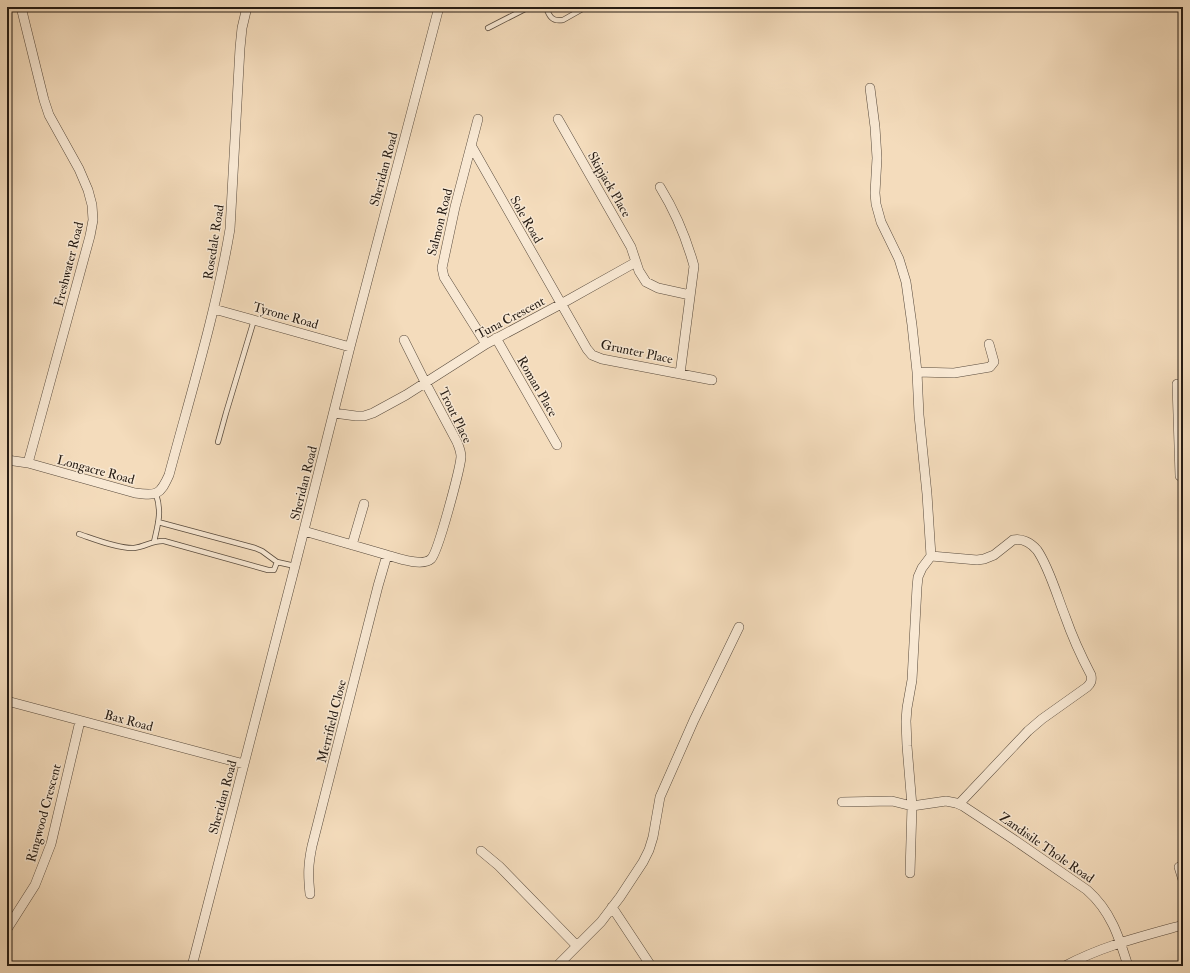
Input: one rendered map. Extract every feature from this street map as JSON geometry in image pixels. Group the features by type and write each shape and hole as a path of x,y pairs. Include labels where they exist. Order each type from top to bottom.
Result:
{"street":[{"name":"Freshwater Road","path":"21,7 49,115 79,169 88,190 92,205 90,236 28,464"},
{"name":"Rosedale Road","path":"156,494 163,488 169,475 214,309 226,256 230,229 240,48 242,28 247,7"},
{"name":"Sheridan Road","path":"192,966 296,566 350,347 439,7"},
{"path":"870,88 877,158 875,193 876,204 881,222 899,259 906,282 912,325 927,494 930,556 922,568 916,587 912,680 907,714 907,746 912,806 910,874"},
{"name":"Salmon Road","path":"478,119 472,147 455,207 442,268 444,277 486,344"},
{"name":"Skipjack Place","path":"558,120 631,247 636,262"},
{"name":"Sole Road","path":"472,147 561,304"},
{"path":"660,187 678,219 694,266 680,374"},
{"path":"636,262 642,277 650,285 690,295"},
{"name":"Tuna Crescent","path":"334,413 364,416 373,413 395,401 496,338 636,262"},
{"name":"Grunter Place","path":"561,304 587,349 592,354 602,358 712,380"},
{"name":"Tyrone Road","path":"214,309 350,347"},
{"name":"Roman Place","path":"496,338 557,445"},
{"name":"Trout Place","path":"387,555 413,562 426,562 431,559 439,540 461,457 460,449 404,340"},
{"path":"916,372 954,372 990,367 994,362 989,344"},
{"path":"1180,476 1177,384 1183,387"},
{"name":"Longacre Road","path":"7,460 28,464 135,493 147,495 156,494"},
{"path":"352,544 364,504"},
{"path":"304,532 352,544 387,555"},
{"path":"930,556 977,560 994,555 1002,547 1016,539 1029,543 1036,549 1042,558 1073,638 1091,675 1091,683 1087,687 1042,719 1028,731 959,804"},
{"name":"Merrifield Close","path":"310,894 308,864 312,846 387,555"},
{"path":"557,966 601,922 620,897 643,862 653,837 660,797 694,720 739,628"},
{"name":"Bax Road","path":"7,701 244,764"},
{"name":"Ringwood Crescent","path":"7,929 35,884 51,844 80,721"},
{"path":"842,802 892,801 912,806"},
{"name":"Zandisile Thole Road","path":"912,806 946,801 959,804 1013,839 1092,894 1097,898 1115,928 1128,966"},
{"path":"481,851 499,866 577,946"},
{"path":"1179,866 1183,880"},
{"path":"612,907 651,966"},
{"path":"1065,966 1080,958 1121,943 1183,925"}],"lane":[{"path":"488,28 529,7"},
{"path":"546,7 550,17 559,21 586,7"},
{"path":"218,442 254,320"},
{"path":"154,542 160,514 160,507 156,494"},
{"path":"158,522 255,548 262,551 277,562 296,566"},
{"path":"79,534 127,548 141,547 158,540 164,541 268,570 274,570 277,562"}]}
